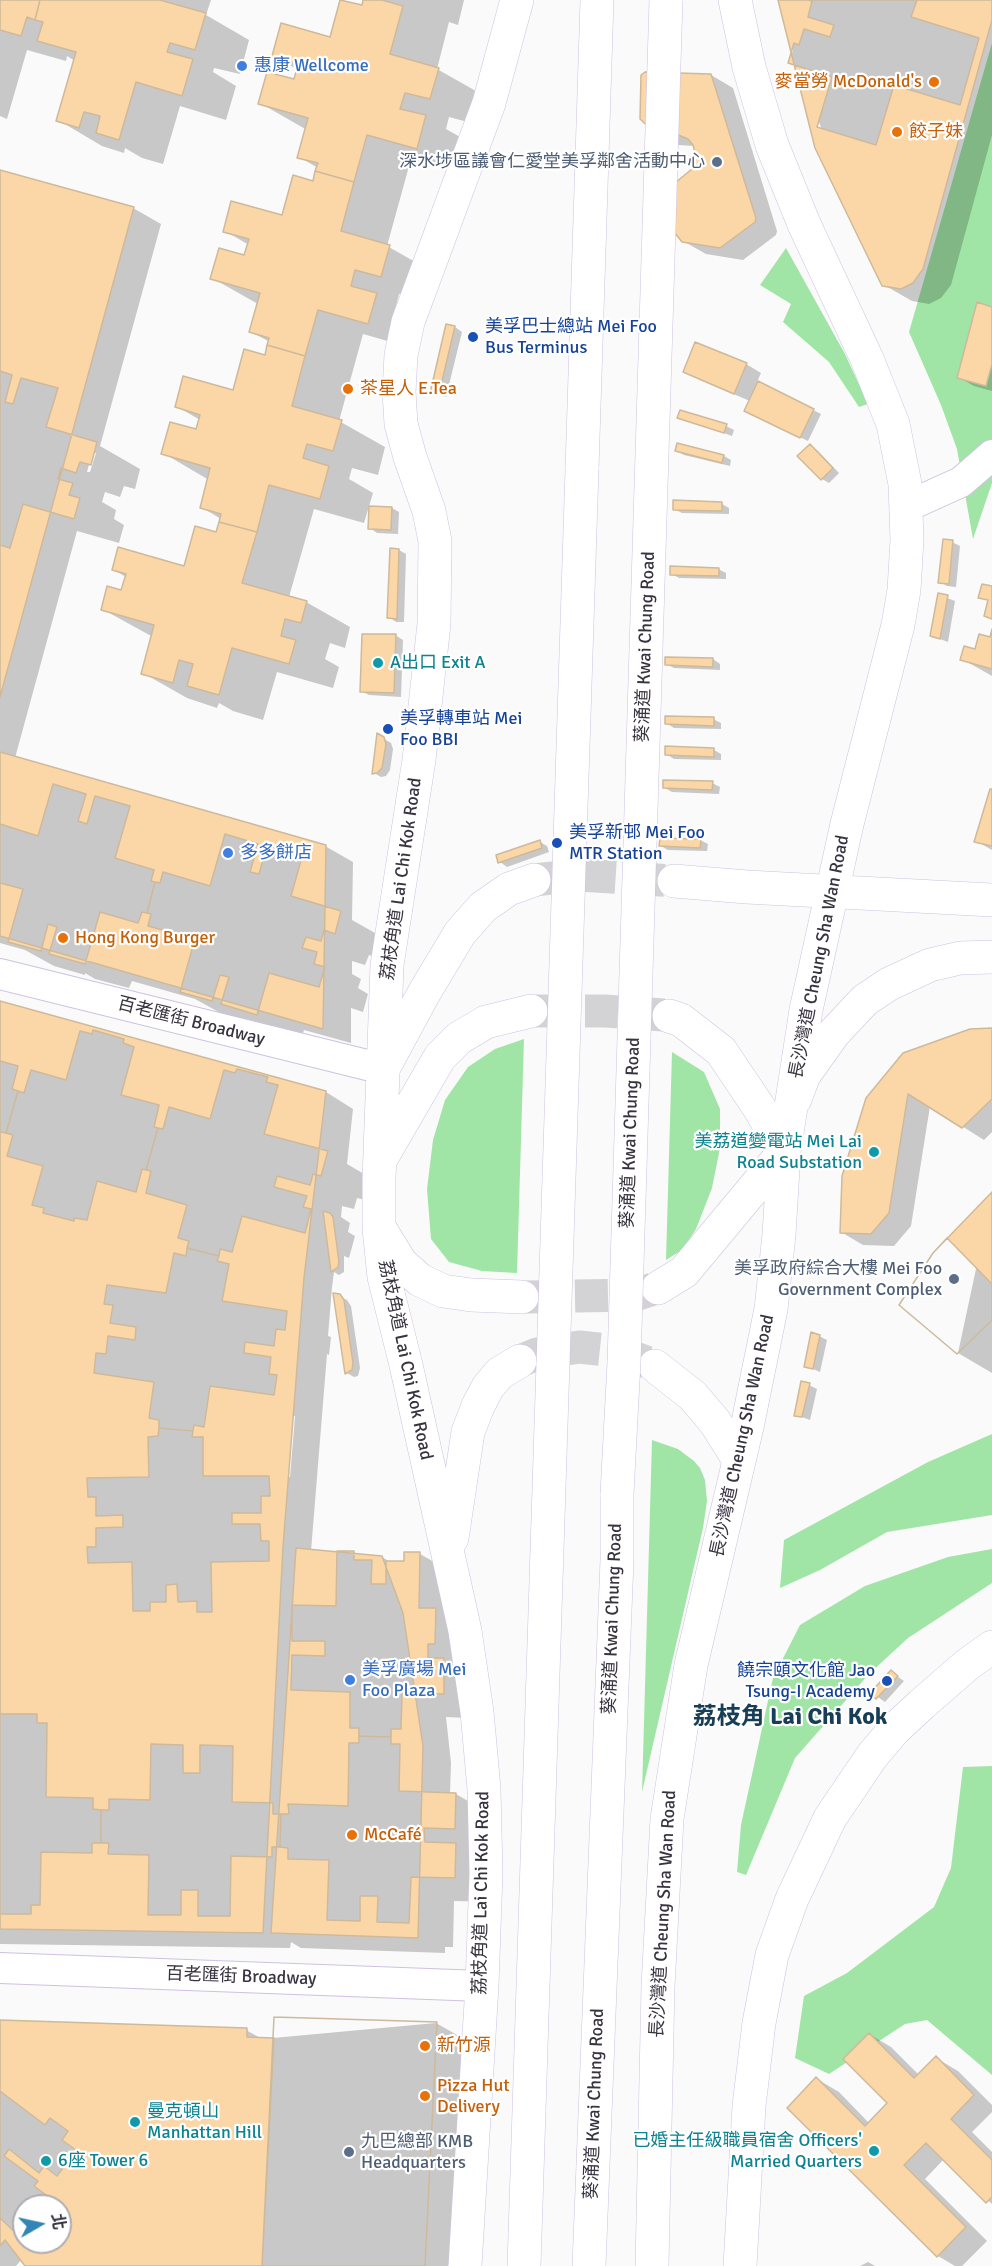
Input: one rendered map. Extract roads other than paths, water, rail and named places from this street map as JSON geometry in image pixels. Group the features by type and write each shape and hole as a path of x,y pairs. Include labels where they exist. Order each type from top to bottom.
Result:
{"main road":[{"name":"荔枝角道 Lai Chi Kok Road","path":"465,2266 482,1986 486,1873 484,1790 477,1712 465,1631 406,1365 384,1277 379,1228 379,1161 387,965 419,760 434,624 435,541 429,511 410,457 400,413 402,355 408,322 489,103 517,0"},
{"path":"524,2266 597,0"},
{"name":"葵涌道 Kwai Chung Road","path":"589,2266 617,1494 624,1362 666,0"},
{"name":"長沙灣道 Cheung Sha Wan Road","path":"652,2266 658,1986 667,1819 691,1665 739,1460 771,1309 784,1152 806,1010 830,892 898,625 904,590 908,506 893,424 867,359 804,224 772,145 749,67 735,0"},
{"path":"383,1069 460,933 483,907 509,889 534,880"},
{"path":"674,881 992,900"},
{"path":"789,1115 804,1075 834,1033 865,1000 890,984 930,965 960,958 992,957"},
{"path":"379,1161 440,1057 459,1038 486,1022 531,1011"},
{"path":"658,1288 684,1272 784,1152 754,1099 721,1051 681,1020 669,1016"},
{"path":"379,1228 401,1263 420,1280 443,1291 522,1297"},
{"path":"449,1554 468,1432 477,1406 488,1387 500,1373 520,1361"},
{"path":"655,1366 693,1396 715,1422 739,1460"},
{"path":"740,2266 749,2106 759,2023 772,1955 792,1899 830,1818 872,1756 894,1730 922,1704 968,1664 992,1647"}],"street":[{"path":"908,506 961,482 992,455"},
{"name":"百老匯街 Broadway","path":"0,974 383,1069"},
{"name":"百老匯街 Broadway","path":"0,1968 482,1986"}],"tunnel":[{"path":"534,880 580,875 674,881"},
{"path":"536,1011 605,1011 664,1015"},
{"path":"526,1297 635,1295 653,1289"},
{"path":"520,1361 537,1354 579,1347 616,1351 649,1363"}],"place":[{"name":"惠康 Wellcome","path":"242,66"},
{"name":"麥當勞 McDonald's","path":"934,82"},
{"name":"餃子妹","path":"897,132"},
{"name":"深水埗區議會仁愛堂美孚鄰舍活動中心","path":"717,162"},
{"name":"美孚巴士總站 Mei Foo Bus Terminus","path":"473,337"},
{"name":"茶星人 E.Tea","path":"348,389"},
{"name":"A出口 Exit A","path":"378,663"},
{"name":"美孚轉車站 Mei Foo BBI","path":"388,729"},
{"name":"美孚新邨 Mei Foo MTR Station","path":"557,843"},
{"name":"多多餅店","path":"228,853"},
{"name":"Hong Kong Burger","path":"63,938"},
{"name":"美荔道變電站 Mei Lai Road Substation","path":"874,1152"},
{"name":"美孚政府綜合大樓 Mei Foo Government Complex","path":"954,1279"},
{"name":"美孚廣場 Mei Foo Plaza","path":"350,1680"},
{"name":"饒宗頤文化館 Jao Tsung-I Academy","path":"887,1681"},
{"name":"McCafé","path":"352,1835"},
{"name":"新竹源","path":"425,2046"},
{"name":"Pizza Hut Delivery","path":"425,2096"},
{"name":"曼克頓山 Manhattan Hill","path":"135,2122"},
{"name":"已婚主任級職員宿舍 Officers' Married Quarters","path":"874,2151"},
{"name":"九巴總部 KMB Headquarters","path":"349,2152"},
{"name":"6座 Tower 6","path":"46,2161"}],"district":[{"name":"荔枝角 Lai Chi Kok","path":"790,1718"}]}
